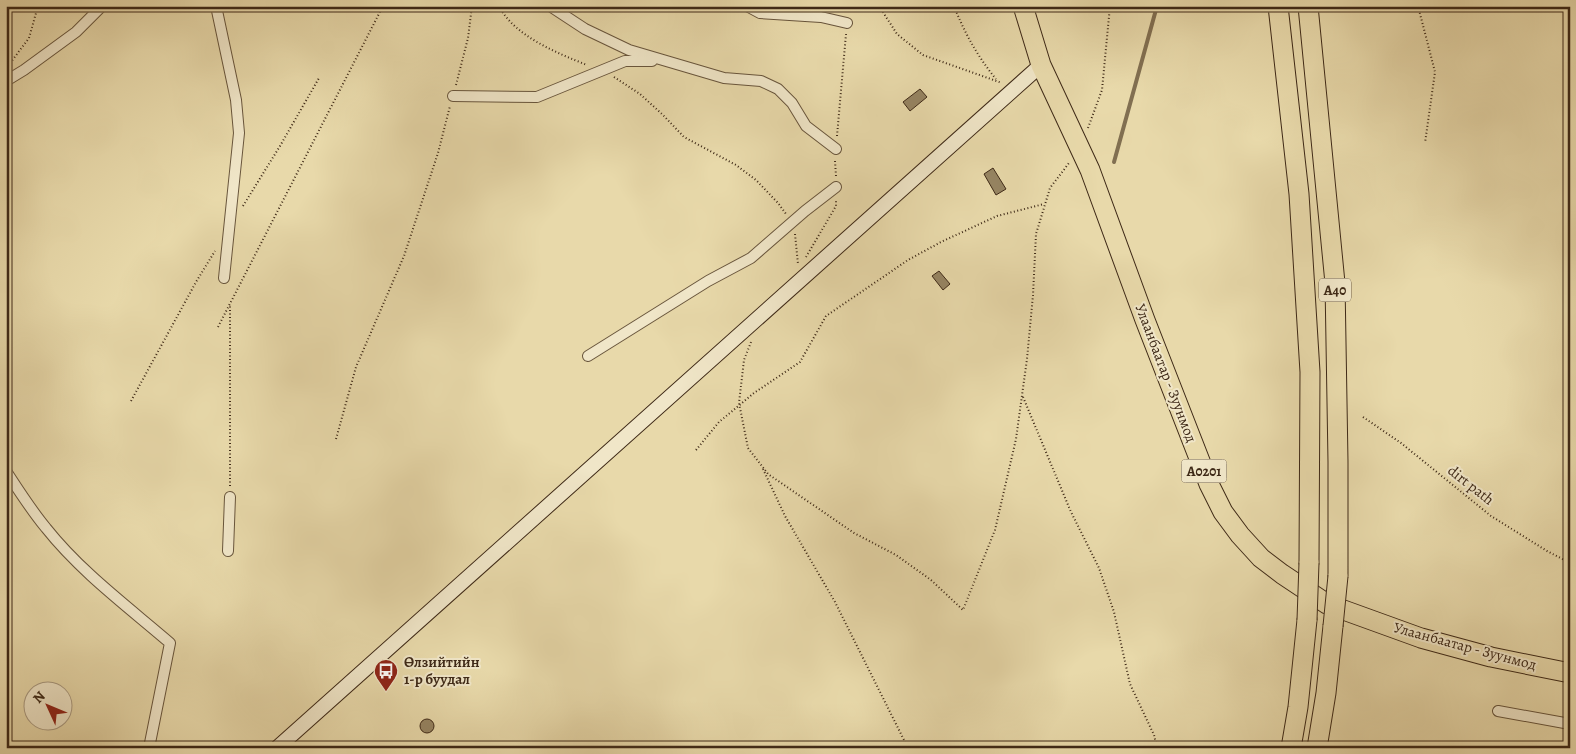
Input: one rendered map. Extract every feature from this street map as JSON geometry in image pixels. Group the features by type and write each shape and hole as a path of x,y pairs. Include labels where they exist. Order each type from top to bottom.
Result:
{"highway":[{"name":"A0201","path":"1023,6 1041,65"},
{"name":"A40","path":"1278,6 1299,194 1310,372 1309,563 1298,707 1291,748"},
{"name":"A40","path":"1308,6 1335,283 1338,462 1338,576 1326,693 1317,748"},
{"name":"Улаанбаатар - Зуунмод","path":"1041,65 1080,148 1209,484 1223,512 1250,546 1261,558 1282,574 1327,604 1421,638 1491,657 1570,673"}],"main road":[{"path":"277,748 1041,65"}],"street":[{"path":"6,80 24,70 76,32 102,6"},
{"path":"216,6 236,100 239,133 224,278"},
{"path":"550,6 585,29 629,50 724,78 760,81 778,89 792,103 806,126 836,149"},
{"path":"747,6 760,13 821,17 847,23"},
{"path":"453,96 537,97 624,61 663,61"},
{"path":"588,356 708,281 751,258 836,187"},
{"path":"6,471 46,529 69,554 100,584 170,643 149,748"},
{"path":"228,551 230,497"},
{"path":"1498,711 1570,724"}],"path":[{"path":"6,68 29,38 38,6"},
{"path":"218,327 383,6"},
{"path":"336,439 356,367 404,256 438,153 468,38 472,6"},
{"path":"499,6 503,14 521,32 557,53 620,80 640,94 684,137 736,165 756,180 778,203 789,218"},
{"path":"879,6 896,34 923,55 998,81 1012,90"},
{"path":"954,6 964,31 982,61 998,81"},
{"path":"751,342 744,360 739,403 748,448 768,474 854,533 896,555 924,575 963,610 995,530 1016,439 1033,295 1036,234 1050,188 1080,148 1102,90 1110,6"},
{"path":"1418,6 1436,72 1425,143"},
{"path":"794,231 798,270 836,206 836,149 847,23"},
{"path":"696,450 719,422 754,393 800,362 826,316 908,260 941,242 997,216 1045,204"},
{"path":"230,304 230,497"},
{"path":"1022,395 1071,512 1099,568 1114,612 1130,684 1154,735 1157,748"},
{"name":"dirt path","path":"1363,417 1401,443 1491,516 1570,563"},
{"path":"761,465 785,516 835,602 908,748"}],"building":[{"path":"920,89 927,97 910,111 903,102"},
{"path":"993,168 1006,189 996,195 984,174"},
{"path":"939,271 950,284 943,290 932,276"},
{"path":"424,719 430,719 434,726 430,733 424,733 420,729 420,723"}],"waterway":[{"path":"1114,162 1157,6"}],"place":[{"name":"Өлзийтийн 1-р буудал","path":"386,692"}]}
